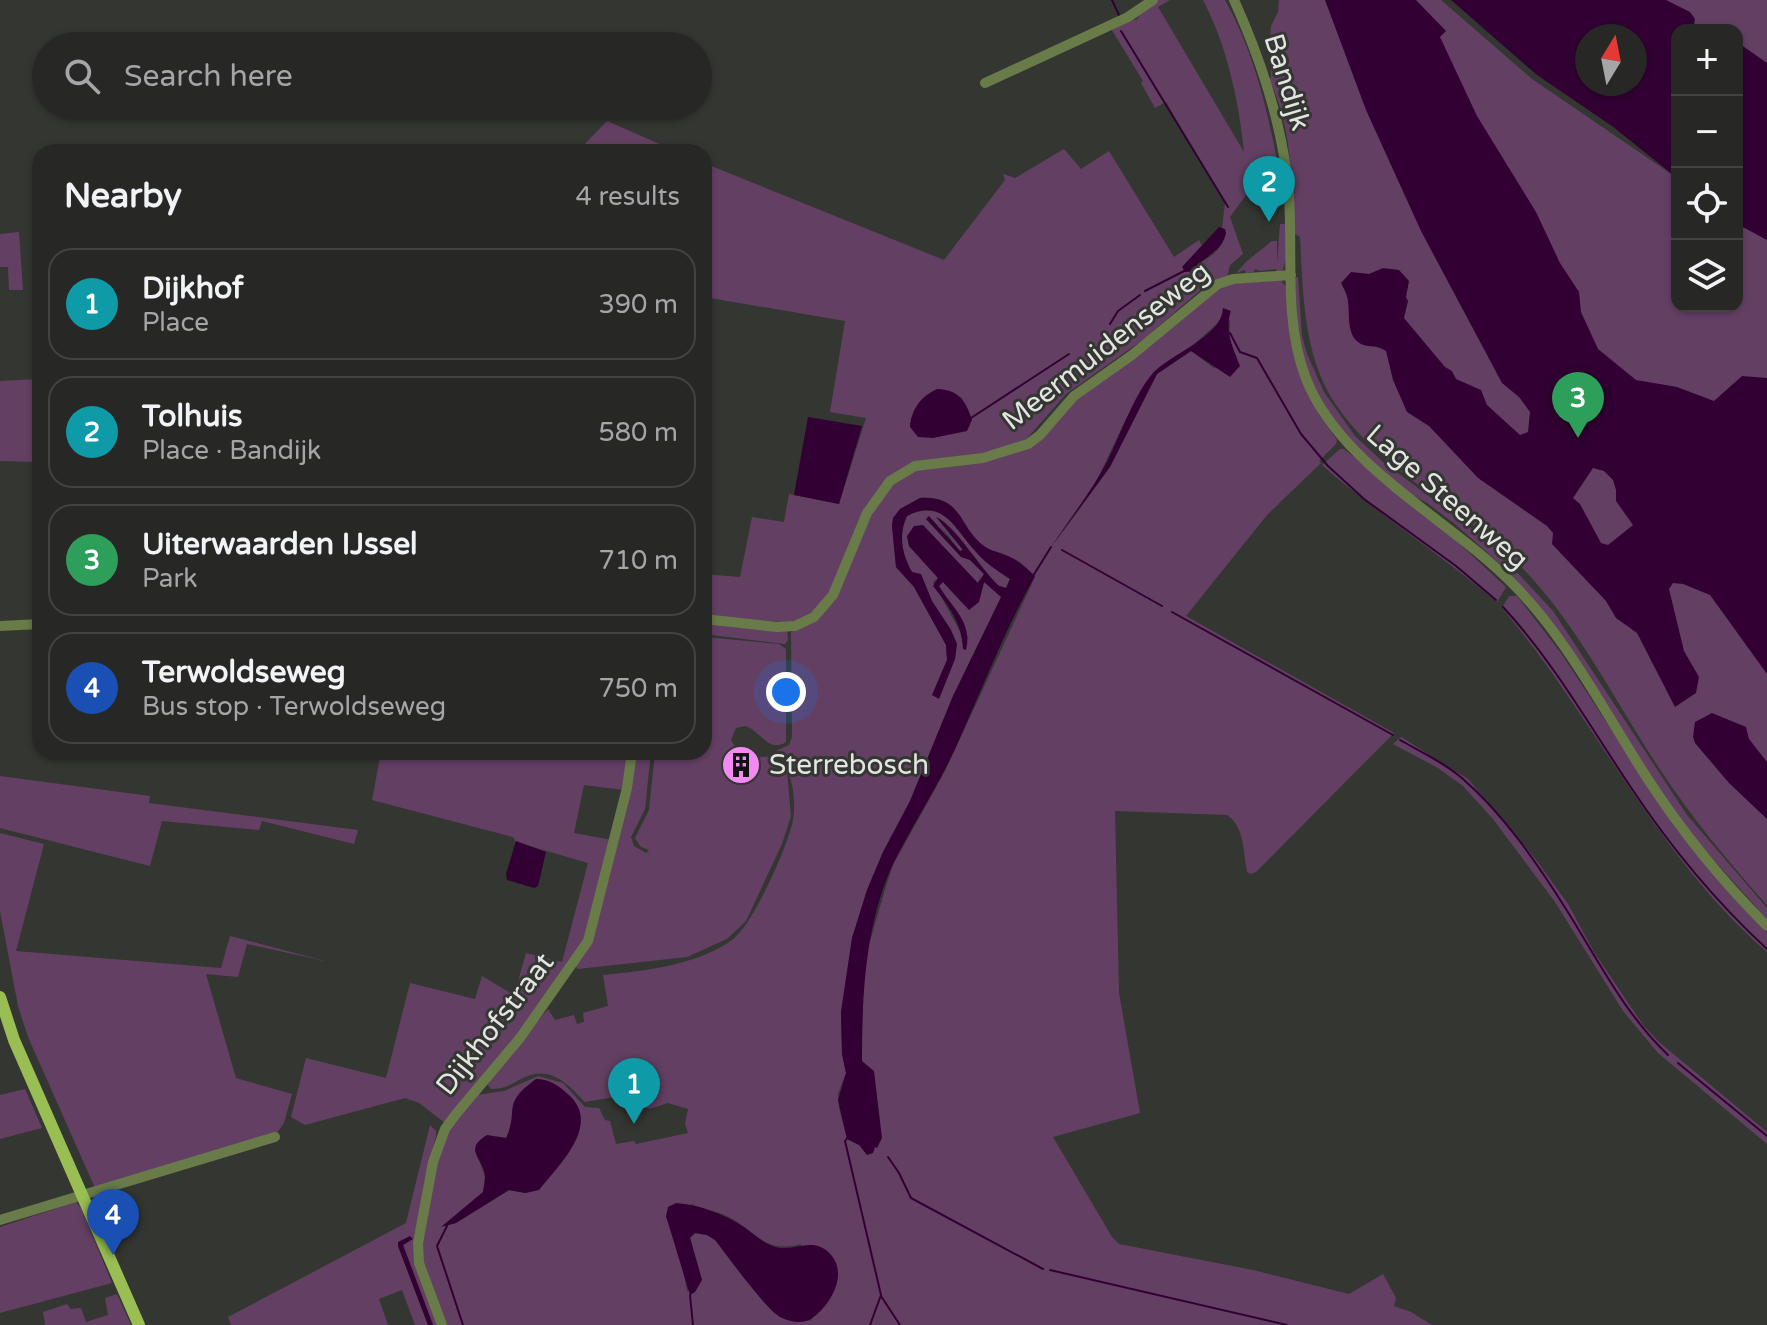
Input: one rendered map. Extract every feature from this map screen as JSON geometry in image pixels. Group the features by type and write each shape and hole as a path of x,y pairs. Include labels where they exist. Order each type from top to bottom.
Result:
{"main road":[{"path":"0,997 14,1040 139,1325"}],"street":[{"path":"985,83 1128,17 1153,0"},
{"name":"Bandijk","path":"1234,0 1269,91 1283,150 1289,196 1291,275"},
{"name":"Meermuidenseweg","path":"712,620 777,627 806,622 820,612 833,595 867,513 890,481 901,473 928,463 983,458 1028,444 1040,435 1074,396 1132,355 1218,284 1233,279 1291,275"},
{"name":"Lage Steenweg","path":"1291,275 1293,330 1298,355 1311,391 1330,422 1360,456 1514,584 1558,638 1690,840 1767,926"},
{"path":"0,626 32,624"},
{"name":"Dijkhofstraat","path":"442,1325 419,1263 418,1243 433,1162 445,1129 520,1038 588,941 617,832 630,760"},
{"path":"0,1220 275,1137"}],"shaded area":[{"path":"1155,0 1170,0 1158,7 1244,152 1231,74 1203,0 1225,0 1246,44 1261,90 1282,186 1281,205 1246,195 1230,217 1243,254 1230,265 1227,277 1205,286 1144,339 1066,394 1023,443 891,477 818,611 795,623 712,617 712,575 740,577 752,517 784,522 789,494 839,504 866,418 830,412 845,321 712,298 712,166 944,260 1005,180 1003,174 1015,178 1064,149 1081,169 1109,151 1174,257 1199,240 1202,246 1182,267 1197,263 1210,257 1224,240 1225,203 1166,102 1155,108 1141,83 1143,81 1110,27 1137,19 1146,5","holes":["953,392 963,399 910,427 915,412 924,403"]},
{"path":"1279,0 1441,0 1532,79 1671,174 1671,312 1743,312 1743,209 1767,224 1767,905 1725,857 1661,771 1583,645 1548,597 1505,552 1373,447 1350,424 1331,397 1310,340 1300,237 1294,233 1286,135 1277,97 1269,79 1271,26 1278,12"},
{"path":"1325,0 1416,0 1446,31 1440,37 1477,116 1536,212 1560,263 1579,292 1581,312 1598,349 1636,380 1677,387 1714,401 1742,376 1767,378 1767,674 1710,595 1673,583 1669,589 1684,651 1699,677 1696,693 1675,707 1637,633 1616,618 1606,601 1552,544 1553,533 1547,526 1478,478 1429,426 1407,412 1393,380 1386,351 1361,344 1353,336 1347,297 1341,283 1351,272 1369,274 1383,268 1399,270 1409,281 1404,318 1456,379 1481,390 1487,405 1520,435 1528,432 1530,412 1519,397 1502,383 1421,231 1366,110","holes":["1593,468 1604,471 1613,480 1616,501 1633,525 1608,545 1601,543 1580,504 1573,498"]},
{"path":"1451,0 1666,0 1690,12 1695,19 1694,24 1671,24 1671,173 1612,126 1537,75"},
{"path":"1630,0 1767,0 1767,95 1743,78 1743,24 1671,26"},
{"path":"1743,46 1767,63 1767,240 1743,227"},
{"path":"607,121 660,144 585,144"},
{"path":"1280,224 1286,224 1283,270 1255,269 1254,272 1246,273 1245,270 1236,273 1272,241 1277,241 1277,264"},
{"path":"1219,227 1226,233 1220,246 1196,271 1185,272 1182,267"},
{"path":"19,232 23,290 9,290 8,267 0,267 0,234"},
{"path":"1295,277 1298,277 1302,336 1307,354 1324,392 1355,436 1383,462 1485,538 1553,611 1687,815 1767,908 1767,919 1694,838 1500,564 1456,525 1364,457 1333,419 1309,377 1298,344"},
{"path":"1280,279 1287,288 1305,387 1337,440 1319,461 1321,463 1267,515 1186,616 1394,733 1251,874 1247,872 1240,833 1227,815 1115,811 1119,993 1140,1113 1053,1137 1119,1244 1253,1270 1349,1294 1383,1274 1396,1298 1394,1306 1432,1325 444,1325 423,1266 422,1231 433,1174 447,1131 477,1095 504,1091 538,1076 563,1083 585,1107 599,1108 605,1120 610,1121 616,1144 634,1141 636,1144 688,1133 685,1124 688,1109 668,1103 649,1109 640,1106 634,1099 621,1096 585,1102 564,1082 540,1073 499,1088 491,1089 486,1083 548,1009 555,1020 574,1015 577,1024 584,1022 583,1013 608,1006 603,975 653,969 703,955 732,940 750,919 777,865 793,820 792,783 776,751 789,745 792,737 791,632 816,618 871,512 886,490 913,470 1020,450 1066,407 1219,285","holes":["1223,314 1230,321 1229,341 1237,358 1214,368 1191,351 1157,374 1110,467 1052,547 1093,488 1127,417 1154,372 1192,346 1220,321","920,498 945,502 978,541 1013,559 1035,577 945,771 893,865 886,886 869,945 863,981 859,1145 847,1139 838,1094 846,1073 842,1054 841,1012 852,939 883,852 910,801 953,696 1002,597 984,582 980,598 963,604 943,582 939,586 969,639 962,635 933,582 938,578 909,546 907,536 977,583 984,574 970,560 961,557 938,523 961,552 962,547 937,518 953,531 999,586 1006,588 1010,579 979,555 944,516 928,511 907,516 902,537 906,558 912,572 921,575 957,644 955,659 939,698 932,695 947,660 946,645 914,587 896,567 892,526 893,518 900,509","511,1128 568,1154 539,1190 525,1193 509,1190 456,1223 443,1226 483,1192 485,1176 475,1150 487,1135 506,1139","692,1204 733,1219 767,1243 776,1246 801,1244 819,1310 810,1321 735,1265 715,1240 695,1233 690,1237 702,1280 687,1291 682,1264 666,1216"]},
{"path":"1223,308 1231,311 1229,332 1240,366 1230,377 1191,351 1157,374 1110,467 1051,547 1102,471 1146,381 1161,366 1214,328"},
{"path":"32,379 32,462 0,461 0,381"},
{"path":"937,389 956,394 967,407 972,420 967,431 933,438 918,437 910,427 912,415 922,400"},
{"path":"808,417 862,426 839,504 794,495"},
{"path":"1344,449 1449,534 1506,587 1497,602 1322,465"},
{"path":"920,498 945,502 960,515 978,541 1017,561 1035,576 948,763 884,885 867,960 862,1061 874,1071 882,1138 873,1153 867,1155 859,1145 847,1139 838,1100 846,1073 842,1054 841,1012 852,938 883,852 910,801 953,696 1001,597 984,582 979,602 969,610 943,582 939,586 964,623 967,640 966,650 963,649 954,616 933,586 938,578 909,546 907,536 914,526 923,525 978,583 984,574 970,560 961,557 926,519 929,516 960,551 963,550 936,517 952,529 999,586 1006,588 1010,579 983,560 940,513 920,511 907,516 902,537 906,558 912,572 921,574 932,601 957,644 955,659 939,699 932,695 947,660 946,645 914,587 896,567 892,526 893,518 900,509"},
{"path":"1509,596 1517,596 1561,653 1677,830 1767,933 1767,952 1728,914 1659,830 1536,650 1502,608"},
{"path":"712,622 787,629 788,640 785,644 712,635"},
{"path":"712,638 779,644 786,649 786,742 780,745 770,743 746,726 736,728 731,740 736,748 731,774 746,774 749,758 775,756 787,771 791,816 782,844 746,921 727,939 687,957 578,969 575,966 585,952 632,760 650,760 645,809 631,837 634,846 646,853 649,850 641,847 635,838 649,810 654,760 712,760"},
{"path":"1712,713 1746,727 1749,739 1767,762 1767,819 1729,783 1695,743 1695,722"},
{"path":"1401,737 1468,779 1537,861 1568,904 1594,952 1643,1025 1659,1042 1767,1132 1767,1144 1658,1053 1623,1011 1555,902 1493,819 1463,786 1438,768 1393,744"},
{"path":"380,760 628,760 624,790 584,785 574,833 612,840 586,936 537,1011 445,1123 419,1103 405,1098 305,1125 291,1117 306,1058 386,1078 410,983 475,999 482,976 514,995 526,953 562,962 588,863 516,842 513,837 372,800"},
{"path":"0,776 150,796 149,803 358,830 354,844 262,821 259,830 162,821 150,866 0,828"},
{"path":"0,833 44,844 16,951 221,968 230,936 325,961 247,944 238,977 206,974 236,1078 292,1094 284,1123 277,1133 95,1188 28,1037 18,1006 0,911"},
{"path":"516,841 546,852 538,886 534,888 507,880"},
{"path":"536,1079 558,1086 578,1108 581,1120 579,1133 565,1158 539,1190 525,1193 509,1190 456,1223 441,1227 483,1192 484,1170 476,1154 476,1145 487,1135 506,1138 514,1101"},
{"path":"25,1089 42,1128 0,1139 0,1095"},
{"path":"430,1125 436,1136 424,1183 415,1254 439,1325 433,1325 403,1245 412,1239 398,1246 428,1325 415,1325 402,1290 379,1299 388,1325 231,1325 228,1317 406,1223"},
{"path":"76,1202 112,1283 0,1313 0,1227"},
{"path":"676,1203 720,1214 775,1247 811,1245 825,1250 832,1256 838,1273 830,1299 808,1321 782,1318 758,1295 715,1240 695,1233 690,1238 702,1280 690,1295 666,1216 668,1207"},
{"path":"410,1236 413,1239 403,1245 433,1325 428,1325 398,1246 398,1242"},
{"path":"117,1294 131,1325 45,1325 43,1312 67,1304 71,1309 81,1308 86,1322 108,1315 105,1298"}],"waterway":[{"path":"1112,0 1119,15"},
{"path":"1121,31 1228,207"},
{"path":"1145,291 1186,270"},
{"path":"1110,324 1118,311 1140,295"},
{"path":"1230,333 1240,352 1257,358 1301,434 1328,466 1364,499 1456,566 1496,600"},
{"path":"971,418 1069,354"},
{"path":"1033,576 1051,547"},
{"path":"1062,550 1162,606"},
{"path":"1503,607 1554,671 1677,851 1729,912 1767,949"},
{"path":"1172,612 1393,735"},
{"path":"1400,740 1456,773 1506,824 1555,892 1625,1004 1668,1055"},
{"path":"1678,1063 1767,1136"},
{"path":"848,1137 845,1141 881,1295 870,1325"},
{"path":"888,1157 911,1198 1043,1269"},
{"path":"447,1226 437,1246 463,1325"},
{"path":"1050,1270 1287,1325"},
{"path":"690,1295 693,1325"},
{"path":"881,1296 900,1325"}],"place":[{"name":"Tolhuis","path":"1269,222"},
{"name":"Uiterwaarden IJssel","path":"1578,438"},
{"name":"Sterrebosch","path":"741,765"},
{"name":"Dijkhof","path":"634,1124"},
{"name":"Terwoldseweg","path":"113,1255"}]}
